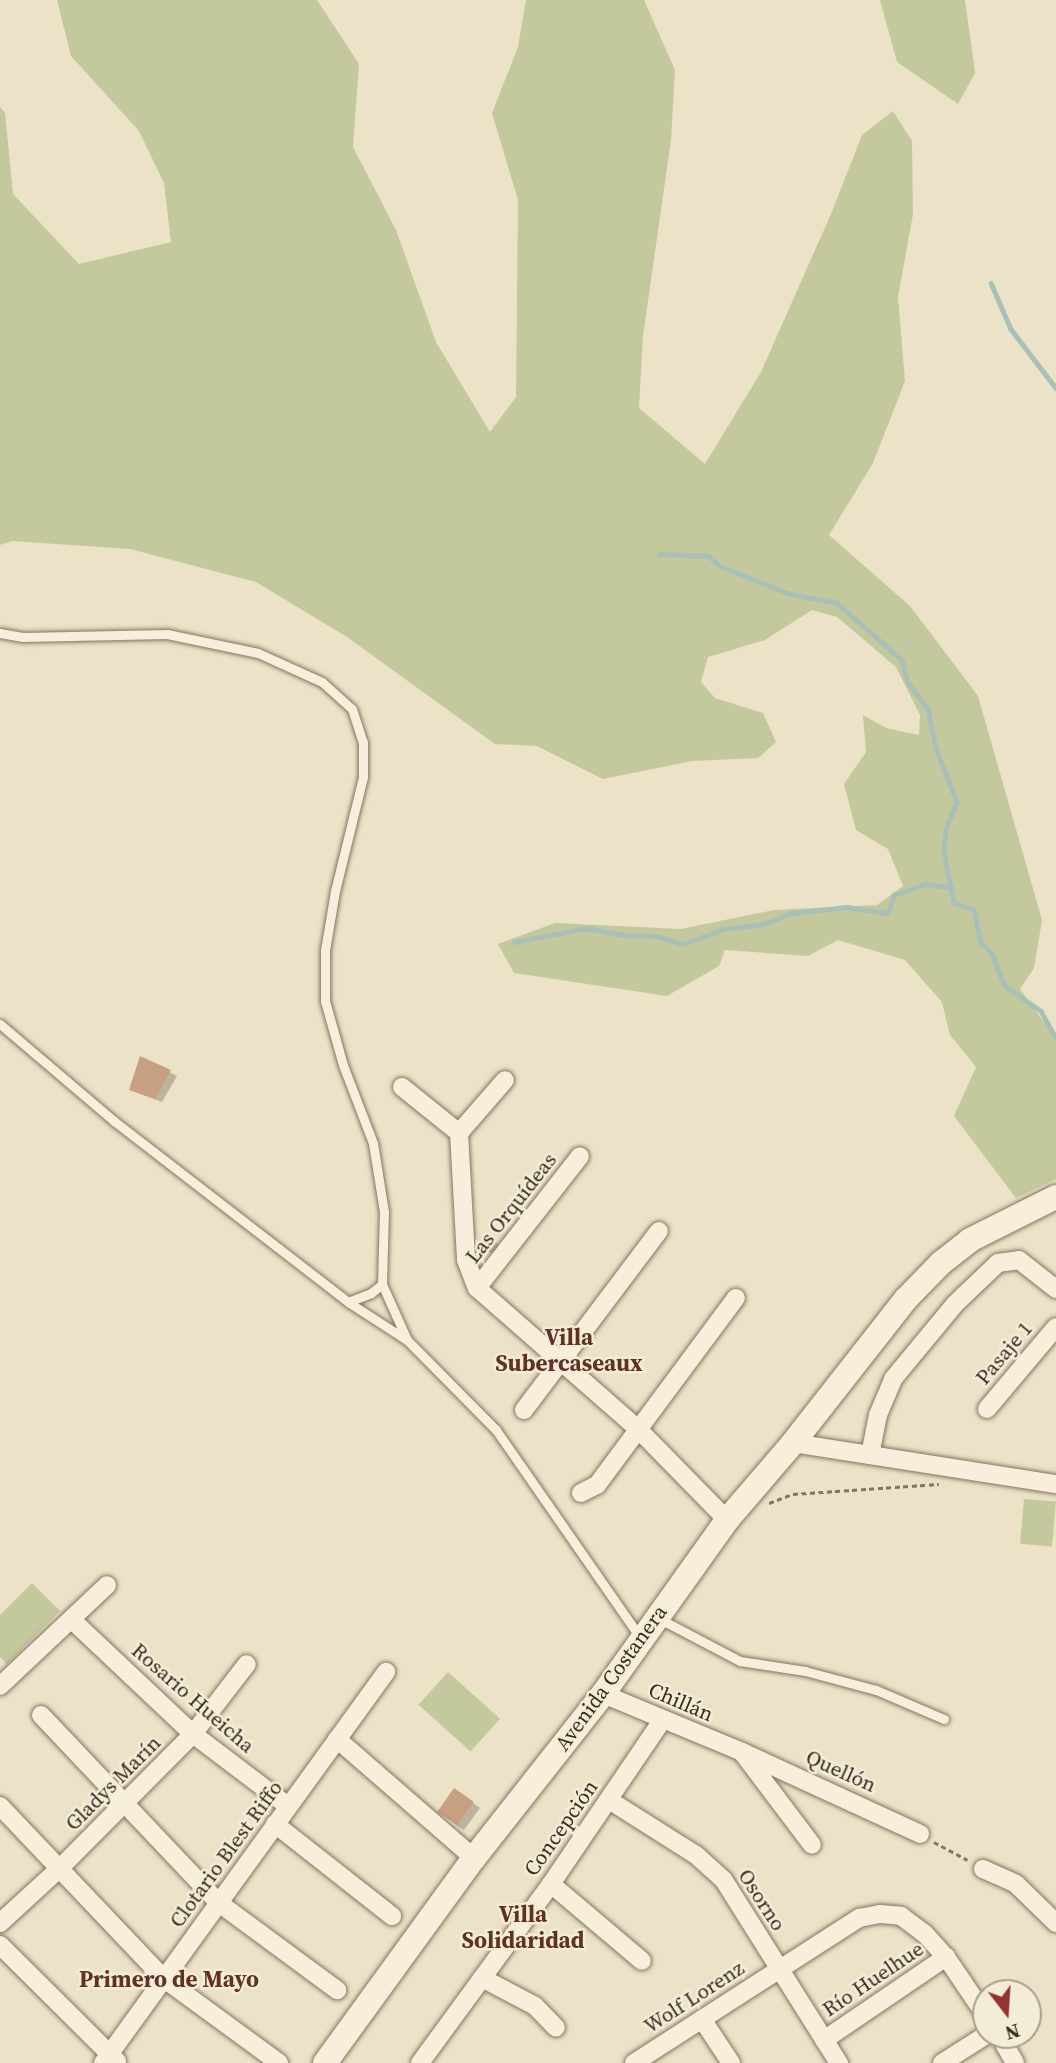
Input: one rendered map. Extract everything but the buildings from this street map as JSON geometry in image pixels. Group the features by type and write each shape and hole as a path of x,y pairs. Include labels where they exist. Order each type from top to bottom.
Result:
{"street":[{"path":"505,1080 458,1133 466,1260 477,1288 638,1429 727,1520"},
{"path":"402,1087 458,1133"},
{"name":"Las Orquídeas","path":"477,1288 580,1156"},
{"name":"Avenida Costanera","path":"325,2063 474,1858 603,1694 727,1520 793,1443 905,1299 941,1263 970,1240 1056,1197"},
{"path":"524,1410 659,1231"},
{"path":"870,1455 878,1415 893,1379 955,1304 998,1263 1019,1260 1056,1289"},
{"path":"581,1493 597,1485 736,1298"},
{"name":"Pasaje 1","path":"986,1409 1056,1327"},
{"path":"793,1443 1056,1484"},
{"path":"4,1676 72,1620 107,1585"},
{"name":"Rosario Hueicha","path":"72,1620 194,1734 288,1806"},
{"name":"Gladys Marín","path":"0,1923 59,1869 194,1734 247,1664"},
{"name":"Clotario Blest Riffo","path":"110,2061 163,1978 387,1672"},
{"name":"Chillán","path":"603,1694 742,1752"},
{"path":"41,1715 219,1903 337,1990"},
{"name":"Concepción","path":"420,2063 551,1884 663,1719"},
{"path":"337,1739 474,1858"},
{"path":"742,1752 812,1845"},
{"name":"Quellón","path":"742,1752 920,1834"},
{"name":"Osorno","path":"608,1800 696,1855 723,1879 839,2063"},
{"path":"0,1806 163,1978 279,2063"},
{"path":"275,1824 392,1916"},
{"path":"984,1869 1016,1884 1056,1923"},
{"path":"551,1884 642,1961"},
{"name":"Wolf Lorenz","path":"634,2063 859,1918 880,1914 901,1916 925,1934 946,1957 972,1995"},
{"path":"0,1945 110,2061"},
{"name":"Río Huelhue","path":"824,2040 946,1957"},
{"path":"482,1978 535,2006 556,2028"},
{"path":"702,2019 732,2063"},
{"path":"942,2063 972,2044"}],"lane":[{"path":"0,633 23,637 167,634 258,653 322,682 352,709 363,742 363,777 335,891 325,950 325,1002 343,1065 373,1143 384,1212 382,1284 407,1340"},
{"path":"0,1024 114,1121 348,1302 407,1340 496,1430 634,1632 641,1638"},
{"path":"348,1302 371,1293 382,1284"},
{"path":"656,1618 740,1661 805,1671 876,1690 944,1719"}],"path":[{"path":"760,1507 793,1494 942,1484"},
{"path":"920,1834 984,1869"}],"green space":[{"path":"57,0 317,0 359,64 353,147 396,230 436,342 490,432 516,397 518,200 492,113 518,47 526,0 644,0 675,70 671,140 643,336 639,408 705,464 761,372 831,214 862,135 893,111 912,141 913,214 898,297 905,381 873,463 829,535 910,606 978,696 1042,920 1034,968 1020,989 1056,1039 1056,1179 1016,1198 954,1116 976,1067 950,1035 942,1002 905,960 838,940 808,956 725,950 719,966 667,996 514,973 498,944 555,923 681,929 774,910 877,905 903,886 888,849 856,830 844,784 866,752 863,715 886,728 919,735 920,715 896,667 837,617 812,610 765,640 708,657 701,682 715,698 763,713 776,742 758,758 692,761 603,779 537,746 495,744 347,637 256,582 130,549 12,541 0,545 0,107 5,113 13,194 79,264 171,242 164,183 139,131 71,56"},
{"path":"880,0 965,0 975,73 958,104 897,62"},
{"path":"1024,1499 1056,1502 1052,1547 1020,1544"},
{"path":"32,1583 60,1611 7,1664 0,1657 0,1615"},
{"path":"448,1672 500,1719 471,1752 419,1705"}],"waterway":[{"path":"991,283 1011,329 1056,388"},
{"path":"660,554 709,556 720,566 787,593 837,603 902,660 908,682 928,710 936,748 957,802 946,829 944,852 954,903 974,910 981,943 992,953 1004,985 1041,1011 1056,1038"},
{"path":"514,942 587,928 622,935 657,936 683,944 724,929 763,924 792,913 847,907 888,913 894,895 925,884 951,887"}],"district":[{"name":"Villa Subercaseaux","path":"569,1350"},
{"name":"Villa Solidaridad","path":"523,1927"},
{"name":"Primero de Mayo","path":"169,1979"}]}
